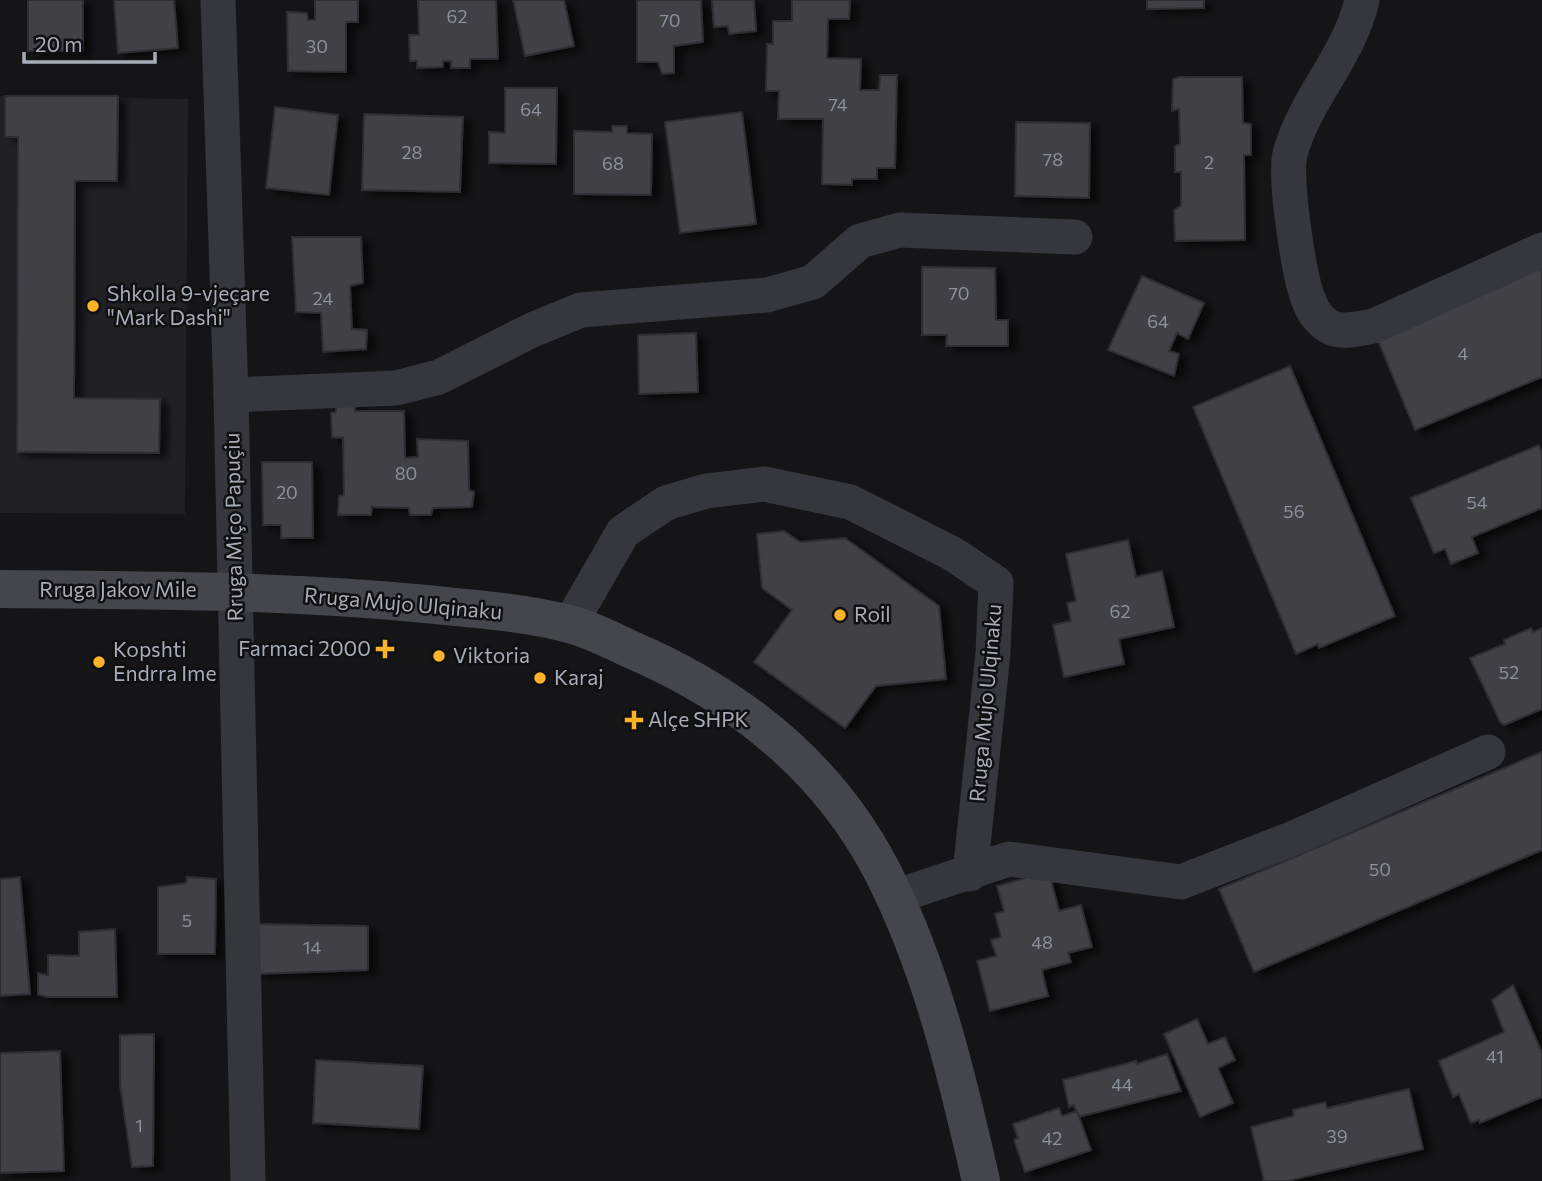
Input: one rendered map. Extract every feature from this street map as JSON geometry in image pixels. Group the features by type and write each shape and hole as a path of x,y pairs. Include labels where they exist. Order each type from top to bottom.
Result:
{"main road":[{"name":"Rruga Jakov Mile","path":"0,589 235,591"},
{"name":"Rruga Mujo Ulqinaku","path":"235,591 368,598 478,609 570,624 673,668 734,703 771,730 810,770 862,838 894,897 913,941 960,1090 981,1181"}],"street":[{"name":"Rruga Miço Papuçiu","path":"218,0 231,396 248,1181"},
{"path":"1362,0 1339,60 1296,134 1289,157 1291,207 1307,298 1316,316 1332,328 1349,330 1374,326 1542,250"},
{"path":"231,396 396,388 417,383 439,377 533,330 581,310 767,295 813,282 860,242 900,230 1075,237"},
{"name":"Rruga Mujo Ulqinaku","path":"570,624 623,532 666,503 706,491 764,484 850,502 953,554 996,583 991,667 970,874"},
{"path":"894,897 1009,859 1181,882 1294,838 1488,752"}],"shaded area":[{"name":"Shkolla 9-vjeçare \"Mark Dashi\"","path":"0,96 188,99 185,514 0,513"}],"building":[{"path":"28,0 83,0 83,51 28,51"},
{"path":"114,0 174,0 178,48 118,53"},
{"path":"315,0 358,0 358,22 346,22 346,72 288,71 287,12 307,13 308,20 315,20"},
{"path":"418,0 496,0 498,59 470,59 470,68 451,68 451,61 443,61 443,67 417,68 417,61 410,61 409,35 419,35"},
{"path":"513,0 564,0 574,46 525,56"},
{"path":"637,0 701,0 703,42 674,46 674,73 662,74 658,62 637,62"},
{"path":"712,0 754,0 756,31 729,34 728,26 714,27"},
{"path":"792,0 850,0 849,19 828,19 827,58 861,59 860,90 879,90 880,75 897,75 895,168 877,168 877,179 852,179 852,185 822,184 823,119 778,119 779,91 766,91 767,44 773,44 773,21 792,21"},
{"path":"1147,0 1204,0 1204,8 1147,9"},
{"path":"1242,77 1243,123 1251,124 1251,155 1244,155 1245,240 1175,241 1174,210 1181,206 1181,172 1175,172 1175,146 1180,144 1179,109 1172,111 1173,79"},
{"path":"505,88 557,88 556,164 489,163 489,132 505,133"},
{"path":"5,96 118,96 117,181 75,181 74,398 160,399 159,453 17,452 18,137 5,137"},
{"path":"275,107 338,115 329,195 266,188"},
{"path":"742,112 756,224 680,233 665,122"},
{"path":"364,114 463,117 460,192 362,190"},
{"path":"1016,122 1090,123 1089,198 1015,196"},
{"path":"612,126 627,126 627,133 652,134 651,195 574,194 574,131 612,132"},
{"path":"292,237 361,237 363,283 350,286 352,329 367,330 366,349 323,352 321,313 296,312"},
{"path":"1542,261 1542,377 1415,430 1374,331"},
{"path":"922,267 995,268 996,320 1008,320 1008,346 946,346 947,335 922,335"},
{"path":"1142,276 1204,303 1188,339 1177,333 1169,351 1179,354 1174,376 1108,350"},
{"path":"696,333 698,392 639,394 638,335"},
{"path":"1290,366 1395,616 1319,648 1318,644 1296,654 1193,407"},
{"path":"336,405 355,405 355,411 404,411 405,458 418,457 417,439 468,441 469,490 474,492 472,507 433,508 431,515 410,515 409,508 372,507 371,515 338,515 339,496 344,495 343,438 332,437 331,413 336,412"},
{"path":"1539,445 1542,454 1542,508 1472,537 1478,553 1451,564 1445,549 1434,553 1411,498"},
{"path":"262,462 312,462 313,538 281,538 281,525 263,525"},
{"path":"784,531 800,542 845,538 939,606 946,679 876,686 845,728 754,662 792,610 762,588 757,534"},
{"path":"1128,540 1136,577 1162,571 1174,627 1119,639 1124,664 1064,677 1053,625 1071,621 1067,603 1076,601 1066,554"},
{"path":"1531,628 1533,632 1542,628 1542,709 1504,725 1500,722 1470,658 1505,644 1504,640"},
{"path":"1542,752 1542,850 1254,972 1219,889"},
{"path":"1049,872 1059,911 1081,905 1092,947 1068,953 1071,962 1042,970 1048,996 990,1011 977,961 996,956 991,940 1001,937 995,914 1004,911 997,886"},
{"path":"20,877 30,994 0,996 0,879"},
{"path":"187,877 216,879 215,954 158,954 158,887 186,883"},
{"path":"258,924 368,926 368,970 256,974"},
{"path":"115,929 117,997 47,997 38,994 38,973 48,975 48,955 79,956 79,932"},
{"path":"1513,985 1542,1053 1542,1097 1480,1123 1479,1120 1471,1123 1459,1094 1453,1097 1439,1061 1504,1032 1492,1000"},
{"path":"1197,1019 1208,1044 1225,1037 1235,1060 1218,1068 1233,1103 1200,1117 1164,1034"},
{"path":"154,1034 153,1166 132,1167 120,1085 120,1035"},
{"path":"60,1051 64,1171 0,1173 0,1053"},
{"path":"1167,1054 1181,1091 1078,1117 1074,1105 1069,1107 1063,1080 1136,1061 1137,1064"},
{"path":"316,1060 423,1066 419,1129 313,1123"},
{"path":"1409,1089 1423,1149 1287,1181 1264,1181 1251,1127 1294,1116 1293,1110 1325,1102 1327,1108"},
{"path":"1059,1108 1062,1116 1077,1111 1091,1150 1025,1172 1014,1140 1018,1138 1013,1124"}],"place":[{"name":"Shkolla 9-vjeçare \"Mark Dashi\"","path":"93,306"},
{"name":"Roil","path":"840,615"},
{"name":"Farmaci 2000","path":"385,649"},
{"name":"Viktoria","path":"439,656"},
{"name":"Kopshti Endrra Ime","path":"99,662"},
{"name":"Karaj","path":"540,678"},
{"name":"Alçe SHPK","path":"634,720"}]}
